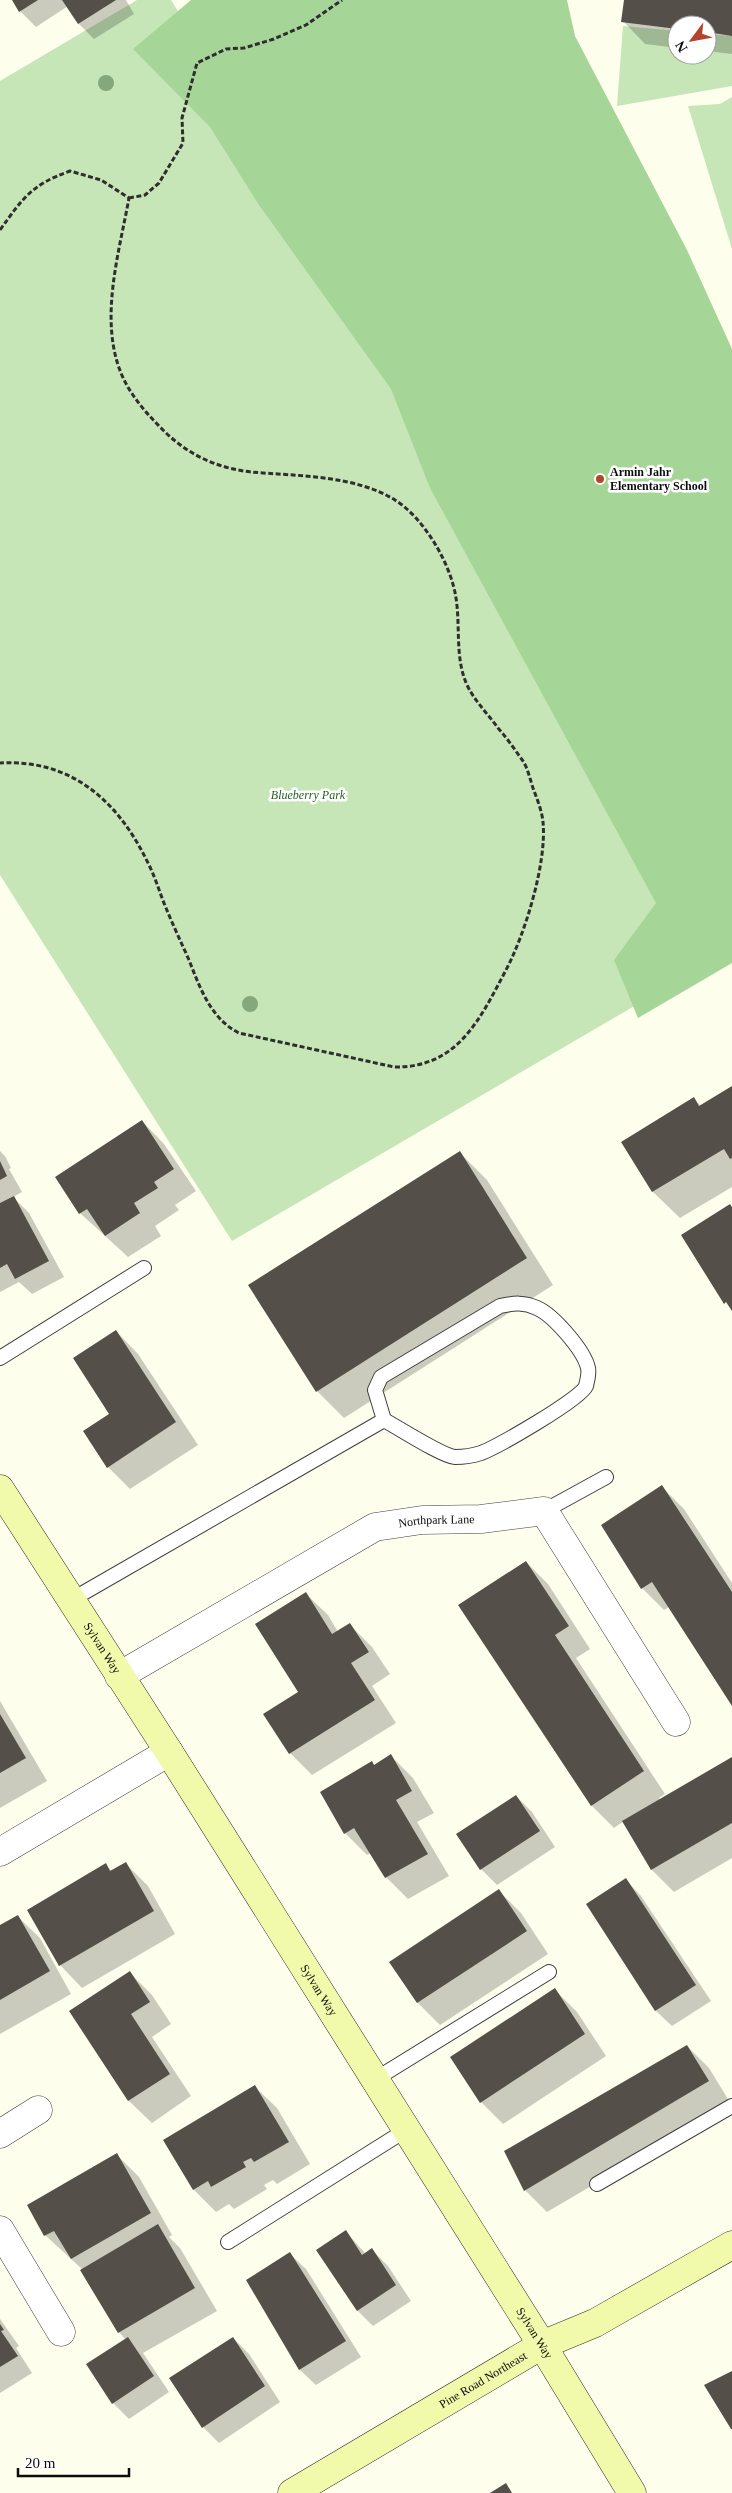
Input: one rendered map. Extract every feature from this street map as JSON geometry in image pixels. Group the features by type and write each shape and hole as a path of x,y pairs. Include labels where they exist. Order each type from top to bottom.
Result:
{"main road":[{"name":"Sylvan Way","path":"0,1489 169,1752 542,2346 632,2493"},
{"name":"Pine Road Northeast","path":"292,2493 542,2346 595,2323 732,2245"}],"street":[{"name":"Northpark Lane","path":"119,1676 375,1527 422,1520 481,1519 544,1511"},
{"path":"544,1511 676,1722"},
{"path":"0,1852 169,1752"},
{"path":"0,2134 38,2110"},
{"path":"0,2230 61,2332"}],"lane":[{"path":"0,1358 144,1268"},
{"path":"517,1302 538,1308 556,1321 578,1348 588,1368 586,1388 574,1399 505,1440 482,1452 467,1457 452,1457 384,1420 374,1390 381,1377 500,1306 517,1302"},
{"path":"71,1600 384,1420"},
{"path":"544,1511 606,1477"},
{"path":"374,2080 549,1972"},
{"path":"597,2184 732,2106"},
{"path":"228,2242 406,2130"}],"path":[{"path":"0,230 21,200 33,188 70,171 100,180 129,198 145,195 159,184 183,143 182,118 197,63 226,49 244,48 290,32 306,25 342,0"},
{"path":"0,763 33,764 64,772 103,798 120,816 150,866 204,995 224,1026 239,1033 394,1068 409,1068 442,1056 473,1029 512,958 532,902 543,821 526,765 469,691 463,674 456,641 456,597 439,550 426,530 396,500 368,489 319,477 247,471 216,465 178,445 131,392 120,372 111,326 113,292 129,198"}],"green space":[{"name":"Blueberry Park","path":"137,0 171,0 732,903 732,949 232,1241 0,875 0,81"},
{"name":"Armin Jahr Elementary School","path":"191,0 567,0 575,36 687,250 732,349 732,963 638,1018 614,960 656,903 430,488 391,389 259,205 210,127 133,49"},
{"path":"623,26 667,30 667,65 717,65 717,35 732,36 732,86 617,106"},
{"path":"732,97 732,249 688,106 720,104"}],"building":[{"path":"12,0 38,0 19,12"},
{"path":"62,0 116,0 78,24"},
{"path":"624,0 732,0 732,36 717,34 717,15 667,15 667,28 621,22"},
{"path":"732,1086 732,1158 730,1159 724,1149 652,1192 621,1142 694,1097 699,1106"},
{"path":"142,1120 174,1169 154,1182 158,1188 134,1203 140,1213 105,1236 87,1209 79,1214 55,1177"},
{"path":"460,1151 527,1258 316,1392 248,1285"},
{"path":"0,1161 7,1176 0,1180"},
{"path":"14,1196 49,1261 15,1279 7,1264 0,1268 0,1203"},
{"path":"730,1204 732,1207 732,1311 726,1302 724,1304 681,1235"},
{"path":"116,1330 176,1422 107,1468 83,1431 109,1414 73,1358"},
{"path":"662,1485 732,1592 732,1706 652,1582 641,1589 601,1525"},
{"path":"526,1561 569,1626 555,1635 644,1771 591,1806 458,1605"},
{"path":"306,1592 332,1634 350,1623 369,1652 351,1663 375,1700 289,1754 263,1714 298,1692 255,1624"},
{"path":"0,1714 26,1758 0,1773"},
{"path":"391,1754 412,1791 396,1800 428,1854 385,1878 354,1828 344,1834 320,1792 372,1761 374,1765"},
{"path":"732,1757 732,1823 651,1870 622,1821"},
{"path":"516,1795 540,1831 480,1870 456,1834"},
{"path":"126,1862 154,1911 59,1966 27,1910 106,1863 110,1871"},
{"path":"626,1878 696,1985 655,2011 586,1904"},
{"path":"499,1889 527,1931 417,2003 389,1962"},
{"path":"18,1915 50,1971 0,2000 0,1925"},
{"path":"130,1971 150,2002 131,2014 170,2074 128,2101 69,2011"},
{"path":"555,1988 585,2034 480,2103 450,2057"},
{"path":"687,2045 709,2081 524,2191 504,2151"},
{"path":"255,2085 289,2142 254,2162 251,2158 243,2162 246,2167 211,2187 208,2181 193,2190 163,2140"},
{"path":"117,2153 151,2213 71,2259 54,2231 44,2236 27,2205"},
{"path":"158,2224 195,2288 118,2333 80,2270"},
{"path":"346,2230 362,2255 372,2248 396,2285 357,2311 316,2250"},
{"path":"290,2252 346,2341 299,2370 246,2280"},
{"path":"0,2324 4,2330 1,2331 18,2356 0,2367"},
{"path":"128,2337 154,2376 112,2404 86,2364"},
{"path":"233,2337 265,2386 202,2428 169,2378"},
{"path":"732,2371 732,2429 731,2429 704,2385"},
{"path":"506,2483 512,2493 490,2493"}],"place":[{"name":"Armin Jahr Elementary School","path":"600,479"}]}
